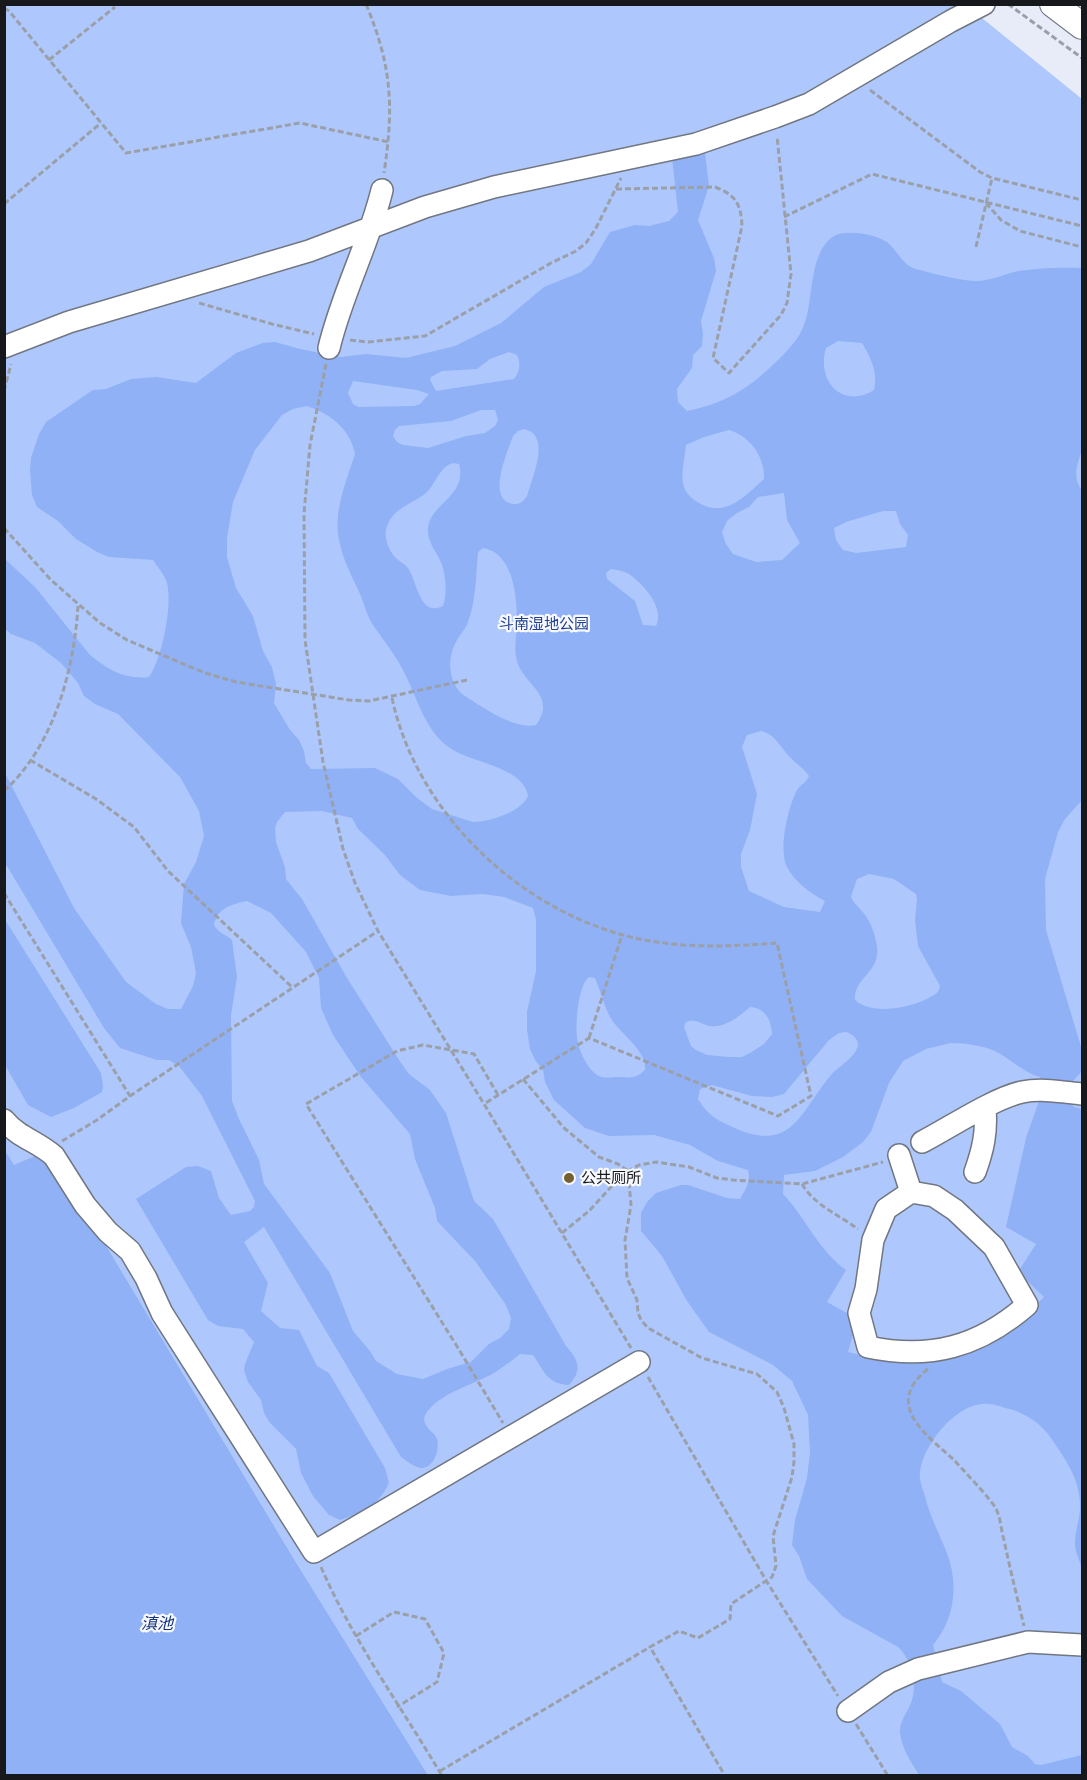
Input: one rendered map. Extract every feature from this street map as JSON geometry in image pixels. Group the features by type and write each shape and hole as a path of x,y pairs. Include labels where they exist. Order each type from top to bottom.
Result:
{"main road":[{"path":"1053,4 1083,26"}],"street":[{"path":"8,346 69,322 309,251 373,223 425,207 494,187 696,144 775,117 809,104 984,4"},
{"path":"330,343 343,299 373,223 382,190"},
{"path":"922,1142 1006,1097 1022,1092 1041,1090 1083,1094"},
{"path":"975,1172 987,1128 985,1108"},
{"path":"4,1120 23,1138 48,1150 54,1156 85,1205 97,1220 130,1251 146,1278 162,1313 314,1552 639,1362"},
{"path":"899,1155 911,1192"},
{"path":"911,1192 934,1196 941,1200 956,1210 994,1247 1027,1305 1010,1320 991,1332 943,1349 916,1353 893,1353 868,1347 859,1312 866,1289 873,1240 886,1209 911,1192"},
{"path":"848,1712 889,1682 918,1669 1028,1642 1083,1645"}],"path":[{"path":"366,4 377,31 387,73 391,104 389,142 382,190"},
{"path":"1008,4 1083,58"},
{"path":"49,60 115,7"},
{"path":"4,8 9,10 126,153 300,123 389,142"},
{"path":"855,78 980,172 992,178 1083,200"},
{"path":"616,189 715,187 729,193 738,205 741,211 742,226 713,358 729,373 781,315 787,303 791,274 775,117"},
{"path":"4,204 101,123"},
{"path":"197,302 330,343 425,336 551,263 576,251 586,243 616,189 627,159"},
{"path":"784,217 872,174 1083,226"},
{"path":"976,247 992,178"},
{"path":"986,203 1001,220 1020,231 1083,247"},
{"path":"330,343 315,413 306,478 303,525 305,640 323,762 344,849 355,883 378,931 639,1362 767,1582 888,1776"},
{"path":"4,391 13,351 8,346"},
{"path":"4,528 78,606 100,623 127,640 205,673 236,682 369,701 392,698 467,680"},
{"path":"4,791 20,775 48,729 67,676 75,642 78,606"},
{"path":"392,698 405,741 418,770 456,825 484,855 520,885 554,906 622,935 680,945 777,943 811,1096 778,1116 589,1038"},
{"path":"30,760 96,799 134,827 168,871 293,988"},
{"path":"4,893 130,1096"},
{"path":"48,1150 97,1120 378,931"},
{"path":"484,1104 589,1038 622,935"},
{"path":"498,1095 474,1054 423,1045 397,1051 306,1104 512,1437"},
{"path":"439,1771 679,1631 698,1638 730,1619 731,1604 767,1582 775,1570 772,1536 792,1477 794,1462 794,1444 777,1392 757,1374 702,1358 648,1328 641,1320 637,1300 627,1278 625,1240 631,1205 628,1171 618,1164 599,1157 564,1128 523,1079"},
{"path":"561,1233 589,1211 623,1174 639,1166 656,1162 689,1167 717,1178 802,1184 870,1166 899,1155"},
{"path":"802,1184 808,1194 819,1204 839,1215 873,1240"},
{"path":"943,1349 942,1363 920,1375 914,1384 910,1398 911,1414 918,1428 954,1461 996,1509 1028,1642"},
{"path":"314,1552 356,1636 397,1707 442,1776"},
{"path":"356,1636 394,1612 425,1619 444,1653 436,1682 397,1707"},
{"path":"650,1647 725,1776"}],"green space":[{"name":"斗南湿地公园","path":"4,5 962,5 977,14 1082,99 1082,1775 428,1775 294,1559 49,1150 14,1166 4,1149"}],"water":[{"path":"705,153 709,186 698,220 714,258 716,271 701,321 702,346 693,355 692,368 677,389 678,402 687,411 713,404 736,394 756,380 789,349 804,325 820,253 826,243 839,234 861,233 882,239 891,245 911,267 965,280 992,279 1029,270 1082,268 1082,450 1076,476 1082,491 1082,800 1065,819 1058,832 1045,879 1046,930 1082,1050 1082,1071 1073,1081 1069,1102 1074,1107 1082,1109 1082,1570 1075,1546 1080,1497 1075,1479 1046,1432 1024,1415 989,1404 972,1406 961,1412 940,1431 931,1443 921,1467 920,1479 929,1511 950,1561 953,1574 954,1589 951,1611 943,1631 933,1645 942,1682 961,1691 1000,1724 1012,1747 1028,1756 1035,1764 1041,1765 1082,1755 1082,1775 919,1775 905,1750 900,1733 914,1688 914,1680 907,1659 898,1647 842,1616 807,1579 799,1556 792,1545 795,1520 807,1478 810,1453 808,1415 792,1381 773,1365 709,1332 687,1301 662,1256 641,1231 641,1213 656,1193 688,1185 727,1198 740,1199 748,1181 748,1170 718,1161 690,1145 654,1135 609,1136 585,1128 554,1100 545,1082 543,1070 530,1049 527,1030 527,1012 536,971 536,920 533,908 504,897 483,894 451,896 420,890 400,875 385,855 358,829 352,818 322,811 285,812 275,828 276,842 285,867 286,879 302,899 347,978 401,1063 409,1074 430,1090 446,1113 474,1201 493,1219 566,1346 574,1355 577,1365 573,1380 569,1385 562,1384 547,1376 533,1355 520,1354 494,1373 441,1399 433,1405 424,1418 427,1427 437,1439 438,1448 435,1457 430,1465 417,1467 401,1457 264,1227 244,1242 268,1283 261,1311 280,1328 299,1330 317,1366 329,1373 385,1468 389,1483 375,1503 340,1520 329,1515 313,1496 301,1473 296,1449 270,1423 264,1413 261,1400 248,1382 244,1370 254,1342 243,1329 218,1326 208,1320 136,1199 186,1167 198,1166 211,1171 219,1198 231,1215 250,1211 254,1207 255,1201 202,1096 179,1066 169,1060 157,1060 120,1048 104,1028 5,866 4,771 74,908 126,982 156,1004 168,1009 181,1009 193,986 196,973 191,947 181,923 184,884 196,862 204,836 199,811 180,777 118,714 95,704 84,696 78,683 61,663 35,643 11,634 5,629 5,559 35,587 90,655 118,673 133,677 149,677 162,644 168,615 166,580 153,560 109,557 97,552 76,539 58,521 37,507 32,495 31,458 39,434 46,422 93,390 106,389 131,379 157,377 196,383 236,353 263,343 275,342 341,357 366,354 406,358 455,346 501,323 544,287 581,272 591,264 610,232 635,225 649,226 669,221 678,212 672,157","holes":["838,341 862,343 873,365 874,390 862,395 842,394 828,381 825,371 826,348","509,352 517,355 519,361 519,370 514,379 436,391 430,380 442,371 477,369 490,359","353,381 417,390 429,394 420,404 414,406 358,407 353,404 348,393","306,406 331,417 344,430 353,445 355,454 340,503 339,542 370,620 405,674 429,726 436,735 462,755 508,772 517,778 524,786 528,796 519,807 496,818 473,822 432,809 398,779 375,768 311,769 306,763 299,740 290,730 274,703 276,684 272,667 263,651 253,616 236,588 227,557 227,538 233,502 255,450 282,415","481,410 495,410 498,420 495,426 485,433 466,436 428,448 403,445 397,442 393,436 399,426 451,421","524,429 532,433 537,439 539,448 536,468 527,496 517,504 504,500 500,493 504,463 513,436","729,430 750,442 759,455 764,479 733,504 716,508 706,506 692,498 686,491 682,474 686,445","459,464 458,484 430,520 428,529 430,540 444,572 445,582 443,606 435,608 429,607 424,602 408,568 394,557 387,541 386,530 392,517 426,493 448,465","784,493 787,520 800,543 782,560 756,562 733,554 722,532 727,521 749,507 758,497","883,511 896,511 900,524 908,535 906,547 856,553 843,550 836,540 834,528","483,548 501,558 512,578 516,601 516,656 519,666 541,696 543,705 542,714 536,725 517,724 497,716 462,694 454,683 450,669 451,655 457,639 467,625 474,597 478,552","611,569 623,571 641,584 652,597 658,612 656,626 643,625 635,601 607,579 606,573","761,731 775,739 809,776 797,790 790,807 783,850 784,860 794,878 825,901 820,912 784,907 749,891 741,867 741,854 750,830 757,794 742,747 747,735","869,874 894,879 916,894 915,920 918,946 940,986 938,992 920,1002 897,1008 873,1008 855,1000 859,985 876,960 877,952 871,924 852,900 857,879","247,901 271,913 306,952 319,978 321,1008 333,1035 361,1077 410,1134 415,1159 435,1208 437,1221 475,1261 506,1305 511,1318 509,1329 471,1362 423,1379 397,1374 376,1361 353,1331 330,1273 264,1184 259,1160 232,1101 231,1015 237,977 232,940 214,925 218,914 231,905","589,977 595,978 611,1018 639,1051 645,1063 645,1070 639,1075 630,1077 597,1075 585,1060 578,1043 576,1028 578,1008 585,982","750,1007 760,1010 769,1019 772,1034 764,1044 742,1057 707,1055 691,1046 684,1027 686,1022 695,1021 716,1026 737,1017","846,1032 856,1038 858,1045 854,1053 831,1075 803,1114 783,1132 771,1136 756,1135 737,1129 714,1117 698,1099 700,1089 712,1085 752,1096 772,1097 784,1094 829,1040 839,1033","951,1043 984,1047 1040,1077 1039,1101 1026,1138 1006,1227 1036,1244 1018,1272 1044,1297 1030,1311 884,1360 848,1352 858,1317 827,1302 846,1270 828,1253 783,1194 784,1175 815,1171 843,1157 863,1142 871,1132 889,1083 903,1061 926,1049"]},
{"path":"4,918 101,1073 102,1092 74,1108 51,1117 28,1105 5,1065"},
{"name":"滇池","path":"4,1149 14,1165 49,1150 294,1559 428,1775 5,1775"}],"place":[{"name":"公共厕所","path":"569,1178"}]}
